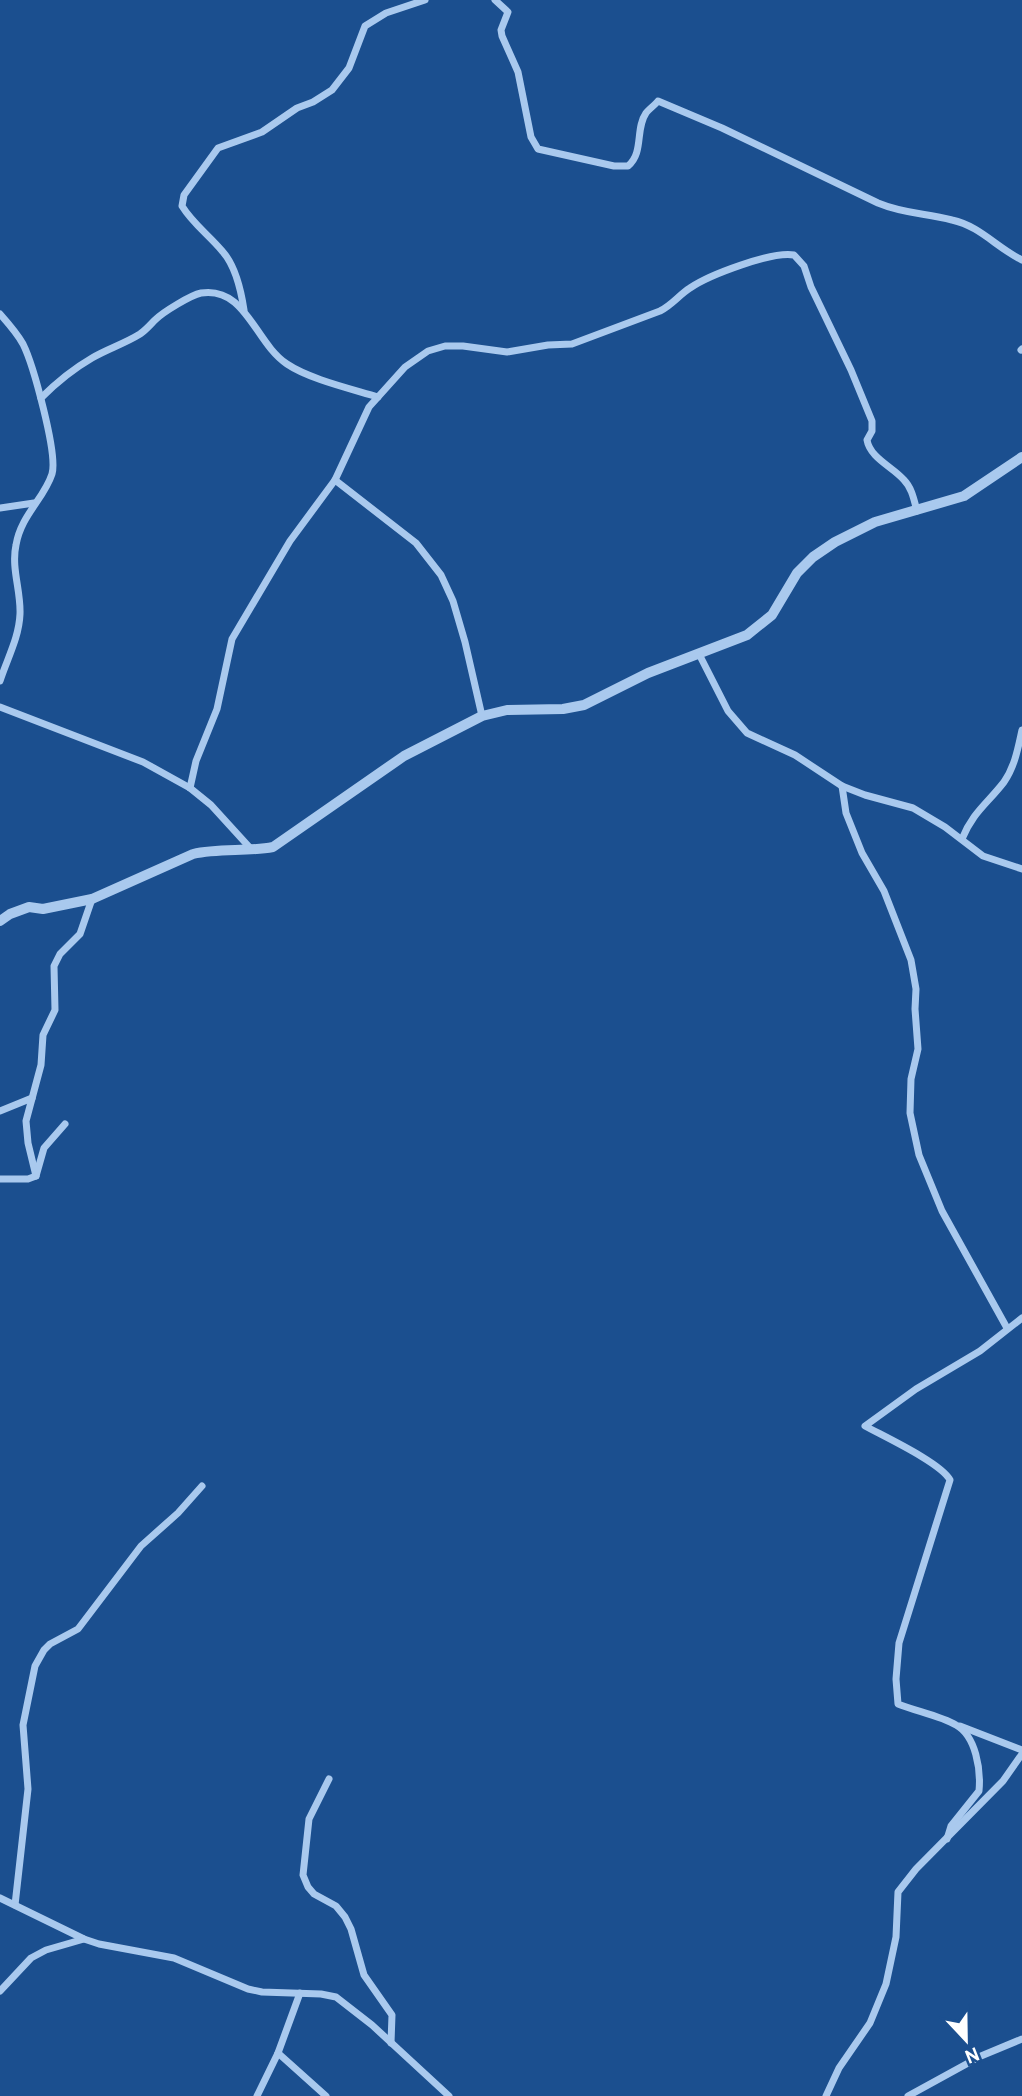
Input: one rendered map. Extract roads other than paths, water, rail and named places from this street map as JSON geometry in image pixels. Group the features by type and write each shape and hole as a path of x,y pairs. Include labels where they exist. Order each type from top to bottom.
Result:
{"street":[{"path":"244,310 242,292 225,254 191,222 182,206 184,195 218,148 262,132 297,108 332,90 349,68 365,26 386,13 425,0"},
{"path":"495,0 509,12 500,30 518,72 531,137 538,149 614,166 628,166 638,151 640,127 646,113 658,101 756,144 878,204 898,211 953,220 973,228 986,235 1004,251 1022,260"},
{"path":"190,788 196,761 217,709 232,639 290,541 335,480 369,407 405,367 428,351 445,346 463,346 508,352 572,344 660,312 689,288 706,279 751,261 791,254 797,256 804,266 872,421 872,431 867,440 869,451 904,479 910,487 917,511"},
{"path":"41,398 54,384 94,356 121,345 146,330 157,318 199,293 214,293 232,299 244,310 268,348 288,365 378,397"},
{"path":"0,314 21,341 28,355 41,398 53,471 22,525 15,549 20,615 15,642 0,681"},
{"path":"0,921 29,907 43,909 92,899 193,854 208,851 252,851 273,847 404,756 482,716 508,710 563,709 584,705 648,673 732,643 760,626 772,615 797,573 813,556 875,522 964,496 1022,457"},
{"path":"335,480 416,543 441,575 453,601 465,642 482,716"},
{"path":"0,508 34,503"},
{"path":"699,654 728,711 747,733 795,755 842,786 914,808 983,856 1022,869"},
{"path":"0,707 143,762 190,788 211,805 252,851"},
{"path":"962,839 976,812 1004,782 1013,765 1022,730"},
{"path":"842,786 846,813 862,853 884,891 911,960 916,989 918,1049 909,1101 919,1155 942,1211 1007,1328"},
{"path":"36,1176 26,1121 40,1065 43,1035 55,1010 54,966 60,954 80,934 92,899"},
{"path":"0,1111 32,1098"},
{"path":"36,1176 44,1148 65,1124"},
{"path":"0,1179 28,1179 36,1176"},
{"path":"826,2096 838,2068 870,2023 886,1984 896,1937 898,1892 908,1877 1003,1781 1022,1751 898,1704 896,1679 899,1643 950,1480 928,1461 865,1426 916,1389 980,1350 1022,1318"},
{"path":"15,1905 28,1788 23,1726 35,1667 50,1644 78,1629 141,1546 178,1513 202,1486"},
{"path":"947,1839 951,1826 974,1799 979,1787 972,1745 957,1725"},
{"path":"329,1779 309,1819 303,1875 314,1894 337,1906 345,1917 351,1929 363,1975 392,2015 391,2043"},
{"path":"0,1898 84,1939 174,1958 248,1989 336,1997 449,2096"},
{"path":"0,1991 31,1958 46,1950 84,1939"},
{"path":"257,2096 278,2053 300,1993"},
{"path":"908,2096 987,2053 1022,2039"},
{"path":"278,2053 326,2096"}]}
